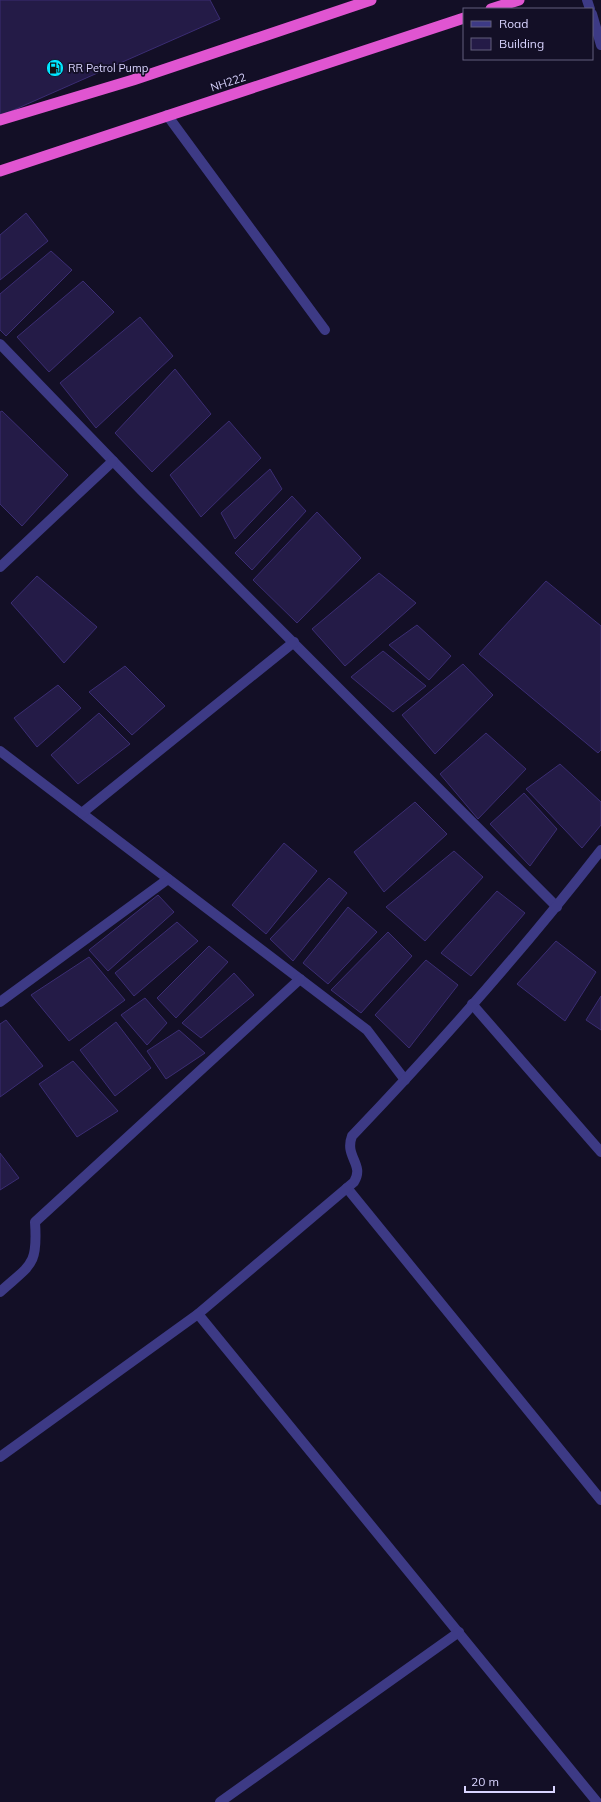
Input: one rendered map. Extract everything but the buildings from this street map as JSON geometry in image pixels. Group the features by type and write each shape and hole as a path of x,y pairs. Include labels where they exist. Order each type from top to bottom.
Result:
{"highway":[{"path":"0,120 133,80 371,0"},
{"path":"494,8 519,0"},
{"name":"NH222","path":"0,171 463,18"}],"street":[{"path":"593,17 601,45"},
{"path":"167,115 325,330"},
{"path":"0,344 113,461 557,907"},
{"path":"0,567 113,461"},
{"path":"82,813 294,642"},
{"path":"0,751 367,1030 405,1080"},
{"path":"0,1457 198,1314 354,1182 359,1175 358,1167 349,1144 352,1136 405,1080 557,907 601,850"},
{"path":"0,1002 168,879"},
{"path":"0,1292 29,1266 35,1258 37,1244 35,1222 300,979"},
{"path":"472,1004 600,1148"},
{"path":"347,1188 601,1500"},
{"path":"198,1314 597,1802"},
{"path":"220,1802 459,1632"}],"place":[{"name":"RR Petrol Pump","path":"55,68"}]}
